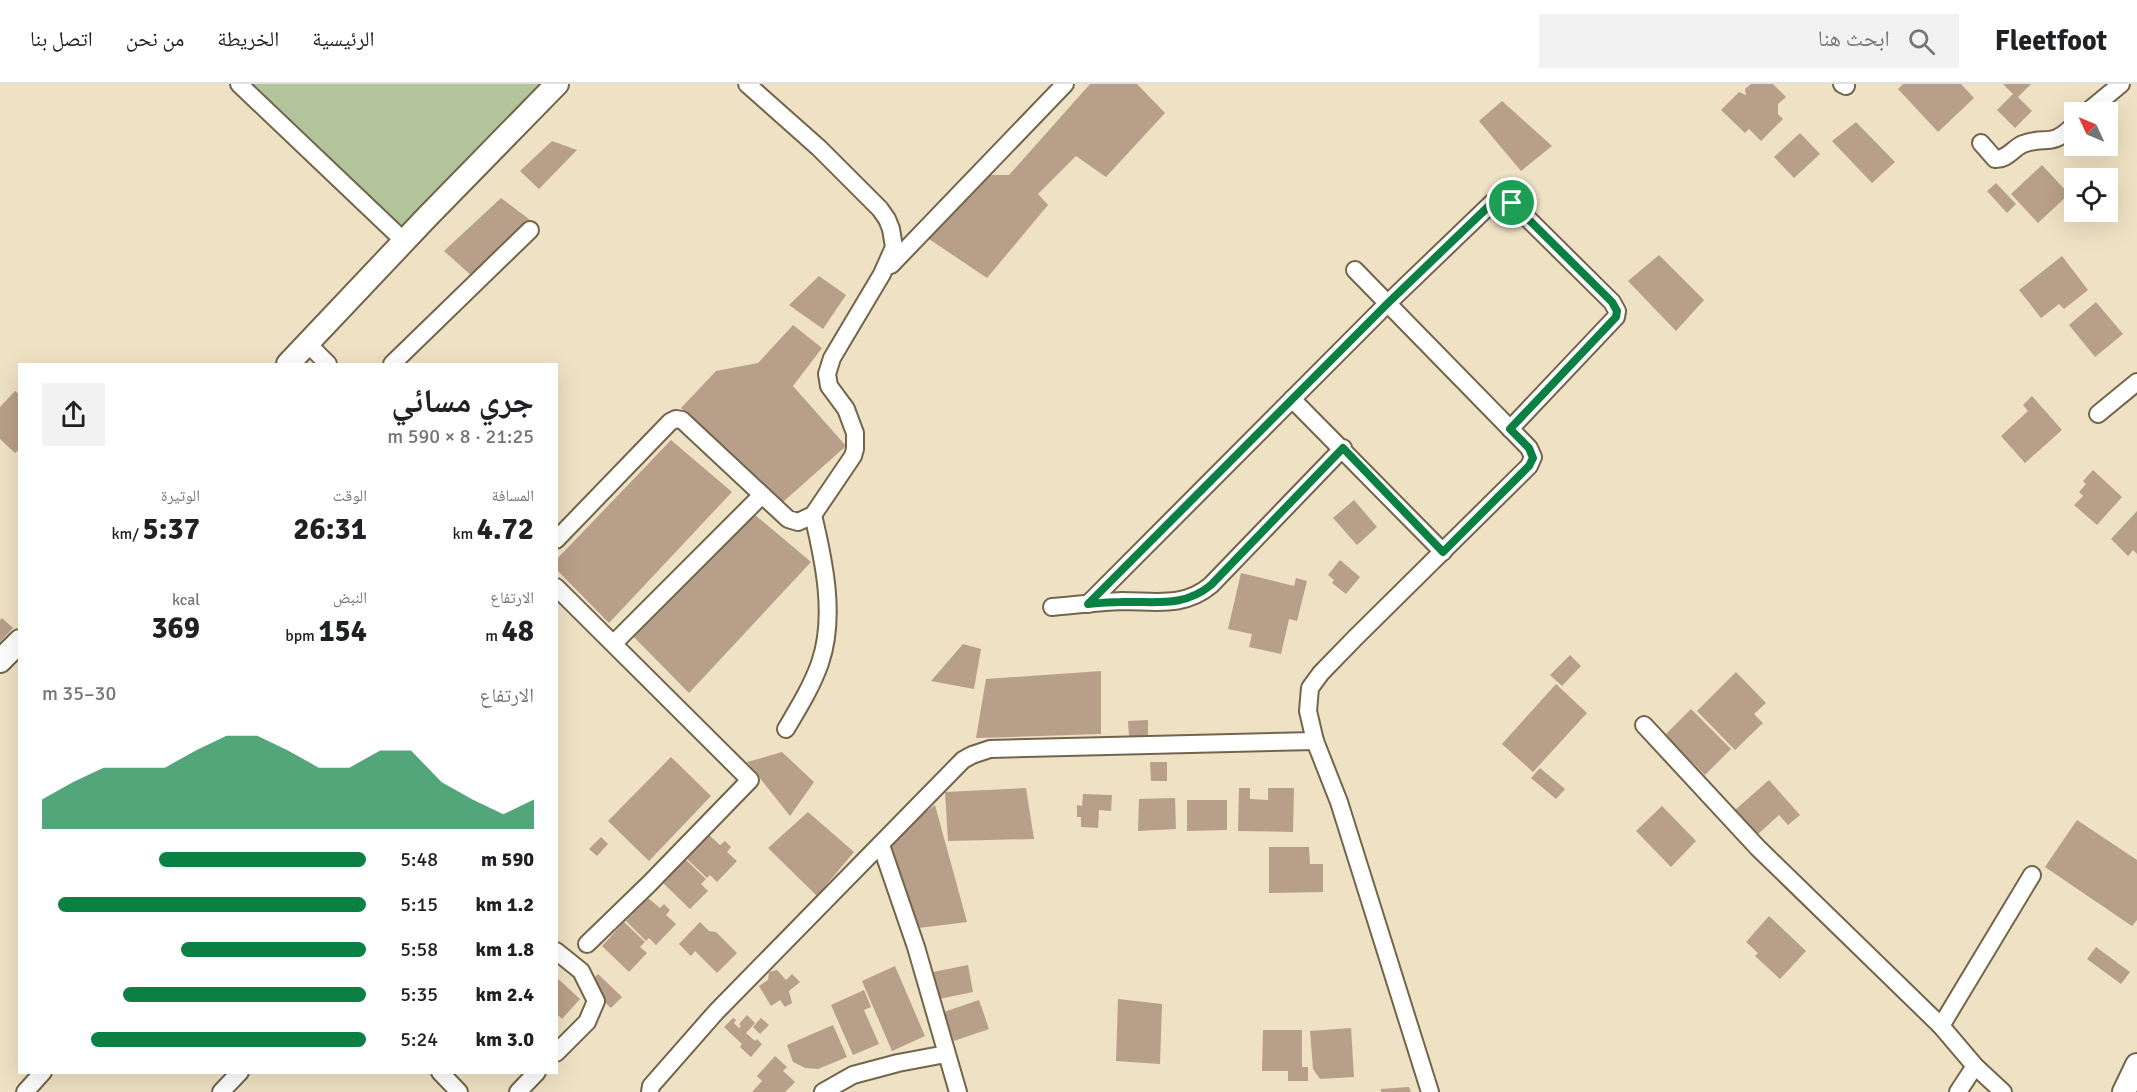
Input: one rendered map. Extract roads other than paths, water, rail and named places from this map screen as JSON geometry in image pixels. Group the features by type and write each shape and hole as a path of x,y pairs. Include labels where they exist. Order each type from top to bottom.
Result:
{"main road":[{"path":"289,363 557,84"},
{"path":"2124,1092 2137,1065"}],"street":[{"path":"238,84 404,241"},
{"path":"558,538 670,422 676,419 682,420 788,519 798,522 813,515 849,463 855,449 855,433 846,409 829,386 827,374 832,358 882,274 894,247 888,219 819,148 747,84"},
{"path":"882,274 1065,84"},
{"path":"2099,102 2121,84"},
{"path":"1980,143 1995,159 2002,160 2025,143 2056,140 2064,136"},
{"path":"1088,604 1388,303 1492,203 1500,198 1512,203 1612,302 1617,311 1616,317 1510,429"},
{"path":"393,363 530,230"},
{"path":"1355,270 1529,448 1533,458 1529,466 1356,637 1321,673 1310,688 1308,711 1315,741 1338,802 1430,1092"},
{"path":"308,344 327,363"},
{"path":"2098,414 2137,382"},
{"path":"1292,399 1343,448 1443,552"},
{"path":"1052,607 1120,602 1179,602 1200,595 1343,448"},
{"path":"614,644 762,495"},
{"path":"786,729 812,684 826,637 825,568 813,515"},
{"path":"558,589 750,780 587,944"},
{"path":"1644,725 1758,848 1941,1026 1975,1065 2003,1092"},
{"path":"650,1092 651,1086 716,1012 963,760 972,755 990,749 1315,741"},
{"path":"881,844 916,947 958,1092"},
{"path":"1941,1026 2032,875"},
{"path":"558,953 581,971 596,1001 587,1022 558,1051"},
{"path":"823,1092 853,1075 946,1054"},
{"path":"1958,1092 1975,1065"},
{"path":"25,1092 41,1074"},
{"path":"220,1092 238,1074"},
{"path":"442,1074 459,1092"},
{"path":"518,1092 535,1074"}]}
